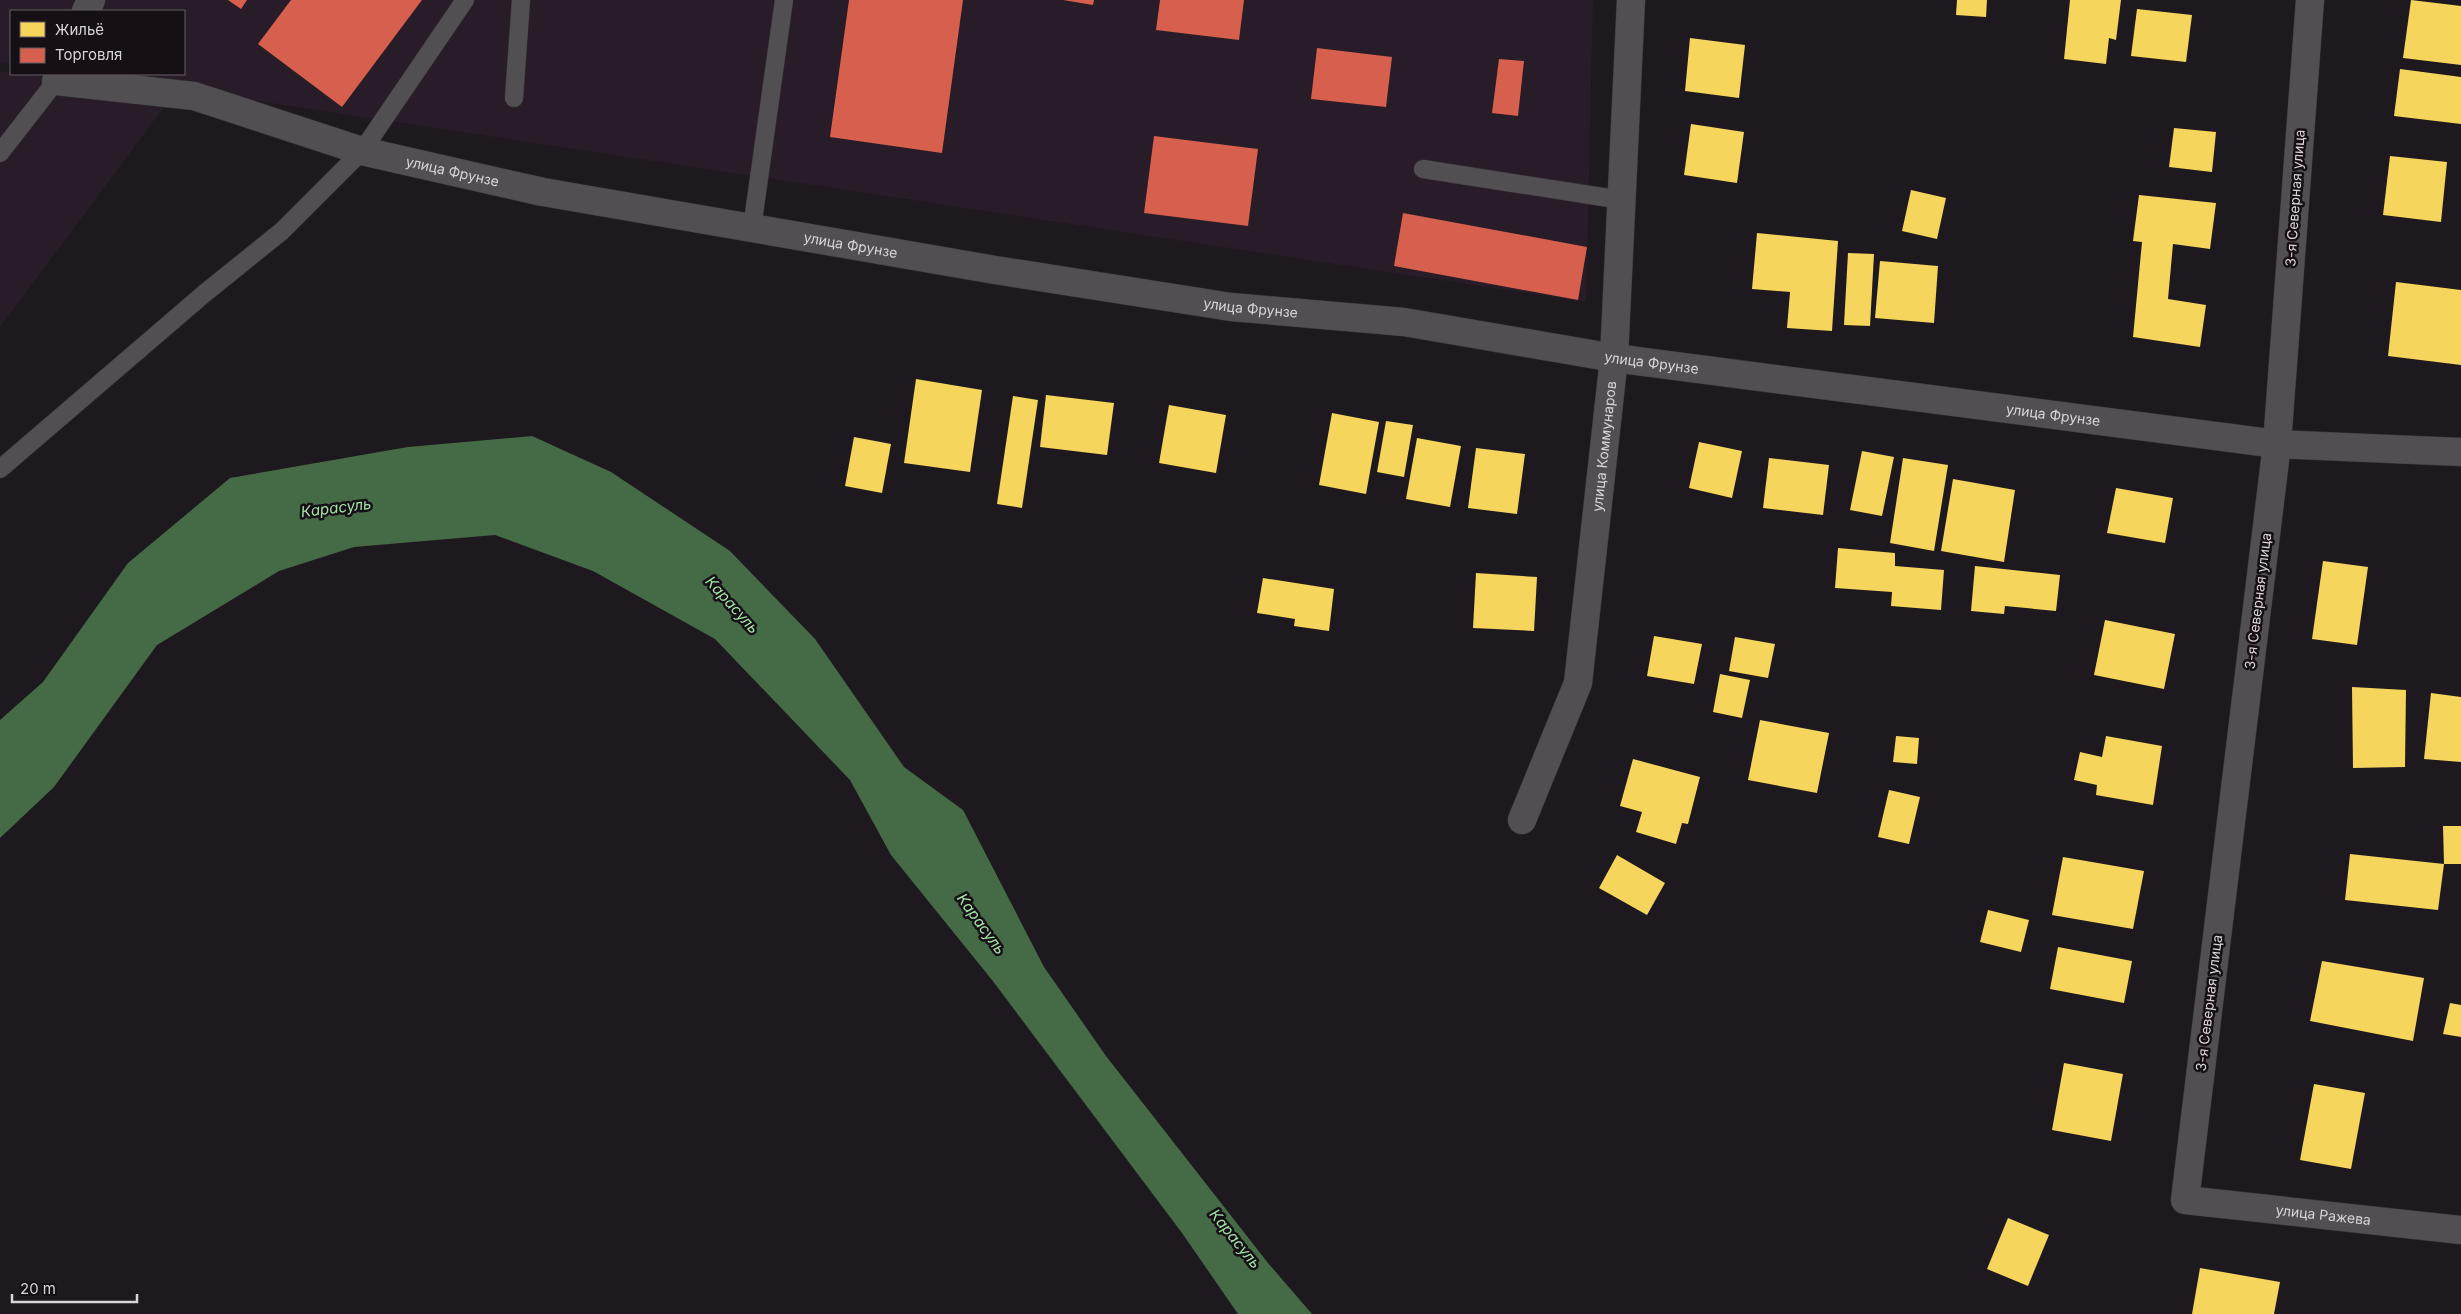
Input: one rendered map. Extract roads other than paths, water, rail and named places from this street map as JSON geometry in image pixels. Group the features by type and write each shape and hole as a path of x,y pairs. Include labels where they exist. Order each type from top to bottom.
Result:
{"street":[{"name":"улица Коммунаров","path":"1522,820 1578,683 1614,358 1631,0"},
{"name":"3-я Северная улица","path":"2185,1200 2277,444 2310,0"},
{"name":"улица Фрунзе","path":"58,78 194,96 362,151 543,192 1005,271 1231,306 1404,322 1614,358 2277,444 2461,452"},
{"name":"улица Ражева","path":"2185,1200 2461,1230"}],"lane":[{"path":"0,469 205,293 282,232 362,151 465,0"},
{"path":"514,98 521,0"},
{"path":"752,228 784,0"},
{"path":"0,153 58,78"},
{"path":"1423,169 1622,200"}],"water":[{"name":"Карасуль","path":"532,436 611,472 730,551 815,639 904,767 963,810 1044,967 1106,1056 1268,1263 1312,1314 1238,1314 1182,1233 992,980 891,855 850,780 715,639 593,571 495,535 354,547 279,571 157,645 54,787 0,838 0,720 43,682 128,563 230,478 408,447"}]}
